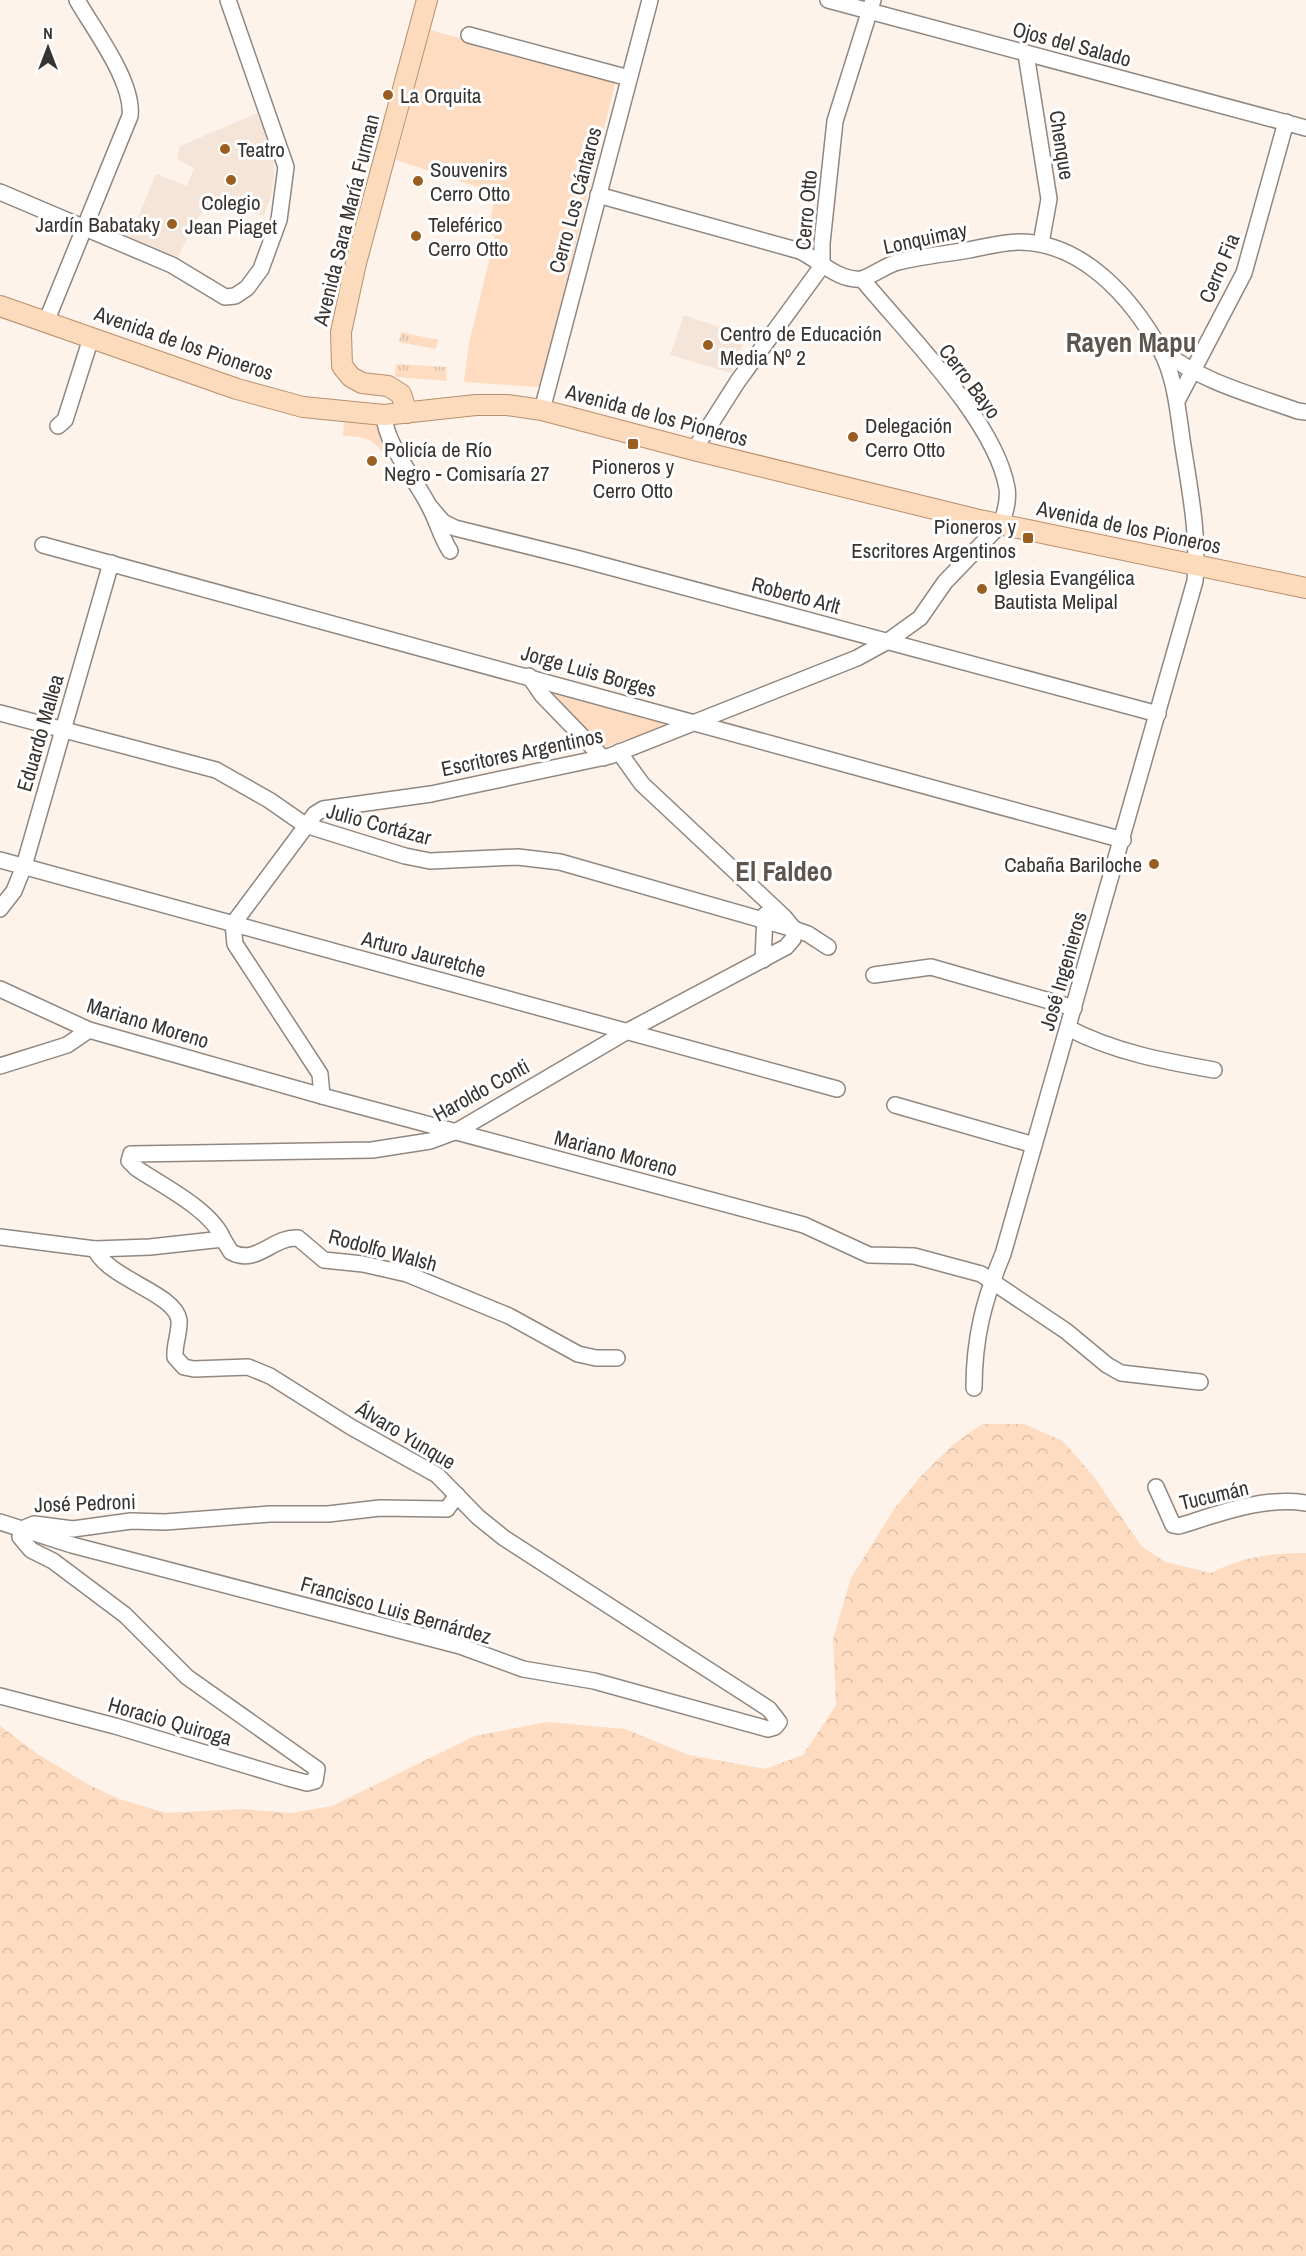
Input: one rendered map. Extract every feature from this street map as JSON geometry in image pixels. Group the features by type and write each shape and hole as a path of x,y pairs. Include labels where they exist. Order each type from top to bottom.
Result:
{"main road":[{"name":"Avenida Sara María Furman","path":"407,413 401,394 388,386 362,383 351,377 342,366 341,332 356,263 427,0"},
{"name":"Avenida de los Pioneros","path":"0,306 237,389 303,407 384,415 476,405 507,405 542,410 694,450 1001,524 1306,588"}],"street":[{"path":"46,322 130,116 132,105 122,78 77,0"},
{"path":"0,192 172,265 225,297 235,296 248,288 261,269 279,220 286,167 228,0"},
{"name":"Cerro Los Cántaros","path":"542,410 650,0"},
{"name":"Ojos del Salado","path":"828,0 872,6 1026,54 1306,128"},
{"name":"Cerro Otto","path":"694,450 738,381 822,266 822,243 835,121 851,64 872,6"},
{"path":"469,35 629,78"},
{"name":"Chenque","path":"1026,54 1049,199 1041,243"},
{"name":"Cerro Fia","path":"1177,401 1244,273 1286,122"},
{"name":"Lonquimay","path":"598,195 800,251 822,266 862,279 880,268 897,262 1016,242 1055,246 1083,261 1111,283 1132,308 1161,350 1177,401"},
{"name":"Cerro Bayo","path":"862,279 953,389 990,443 1007,489 1005,512 1001,524"},
{"path":"58,426 65,420 91,338"},
{"name":"Lonquimay","path":"1161,350 1191,372 1288,408 1306,411"},
{"path":"1177,401 1193,509 1196,566"},
{"path":"384,415 386,431 430,507 438,532 450,551"},
{"name":"Roberto Arlt","path":"430,507 443,522 455,528 1158,714"},
{"name":"Escritores Argentinos","path":"233,924 305,825 324,809 431,794 603,758 698,723 857,658 888,641 920,618 945,582 1001,524"},
{"name":"Jorge Luis Borges","path":"43,545 1123,840"},
{"name":"Eduardo Mallea","path":"0,909 14,891 24,866 111,563"},
{"name":"José Ingenieros","path":"974,1388 975,1344 992,1280 1004,1254 1123,840 1195,581 1196,566"},
{"path":"529,676 542,695 603,758"},
{"name":"Julio Cortázar","path":"0,713 216,770 269,800 305,825 430,861 518,857 560,862 765,923 794,929 808,934 828,947"},
{"path":"619,752 642,784 794,929"},
{"name":"Arturo Jauretche","path":"0,860 837,1089"},
{"path":"763,960 766,900"},
{"path":"233,924 235,944 320,1074 322,1096"},
{"name":"Haroldo Conti","path":"223,1239 217,1227 192,1206 136,1168 129,1161 131,1154 372,1150 430,1141 457,1131 626,1032 786,947 793,939 794,929"},
{"path":"874,975 931,967 1074,1008"},
{"name":"Mariano Moreno","path":"0,989 89,1030 322,1096 804,1225 869,1255 914,1256 981,1274 1066,1331 1107,1365 1121,1373 1200,1382"},
{"path":"1068,1028 1092,1041 1140,1056 1214,1070"},
{"path":"0,1066 67,1046 89,1030"},
{"path":"895,1105 1034,1145"},
{"path":"0,1237 95,1249 223,1239"},
{"name":"Rodolfo Walsh","path":"223,1239 231,1252 247,1257 289,1237 298,1238 324,1260 363,1264 407,1274 509,1316 578,1354 596,1358 617,1358"},
{"name":"Álvaro Yunque","path":"95,1249 99,1257 112,1270 158,1297 177,1313 179,1320 175,1357 184,1367 258,1369 351,1427 437,1475 478,1517 504,1538 768,1709 779,1722"},
{"name":"Tucumán","path":"1156,1487 1169,1520 1173,1525 1179,1526 1242,1508 1286,1501 1306,1503"},
{"name":"José Pedroni","path":"317,1769 187,1677 125,1615 53,1561 31,1550 20,1537 22,1529 34,1524 73,1528 131,1521 165,1522 270,1514 328,1514 380,1508 439,1510 447,1509 457,1495"},
{"name":"Francisco Luis Bernárdez","path":"0,1522 72,1545 460,1646 522,1669 594,1681 768,1729 775,1727 779,1722"},
{"name":"Horacio Quiroga","path":"0,1696 115,1726 308,1783 315,1781 317,1769"}],"shaded area":[{"name":"Colegio Jean Piaget","path":"257,113 273,156 272,193 264,216 213,201 196,220 178,257 130,237 156,174 187,186 194,168 177,159 180,146"},
{"name":"Centro de Educación Media Nº 2","path":"684,315 747,336 731,373 670,355"}],"green space":[{"path":"430,30 616,80 540,387 464,382 469,343 495,236 487,234 496,193 396,160"},
{"path":"401,332 438,340 436,349 399,342"},
{"path":"396,364 447,367 446,381 395,377"},
{"path":"344,419 381,420 394,462 368,439 343,436"},
{"path":"545,690 681,721 602,748"},
{"path":"982,1424 1024,1424 1063,1441 1094,1477 1142,1547 1166,1562 1211,1573 1234,1563 1257,1557 1306,1553 1306,2256 0,2256 0,1726 39,1755 89,1785 122,1800 166,1813 242,1809 291,1813 332,1806 475,1736 547,1722 625,1729 689,1755 765,1769 803,1755 836,1705 833,1639 851,1578 894,1509 923,1474 954,1444"}],"place":[{"name":"La Orquita","path":"388,95"},
{"name":"Teatro","path":"225,149"},
{"name":"Colegio Jean Piaget","path":"231,180"},
{"name":"Souvenirs Cerro Otto","path":"418,181"},
{"name":"Jardín Babataky","path":"172,224"},
{"name":"Teleférico Cerro Otto","path":"416,236"},
{"name":"Centro de Educación Media Nº 2","path":"708,345"},
{"name":"Delegación Cerro Otto","path":"853,437"},
{"name":"Pioneros y Cerro Otto","path":"633,444"},
{"name":"Policía de Río Negro - Comisaría 27","path":"372,461"},
{"name":"Pioneros y Escritores Argentinos","path":"1028,538"},
{"name":"Iglesia Evangélica Bautista Melipal","path":"982,589"},
{"name":"Cabaña Bariloche","path":"1154,864"}],"district":[{"name":"Rayen Mapu","path":"1131,342"},
{"name":"El Faldeo","path":"784,871"}]}
